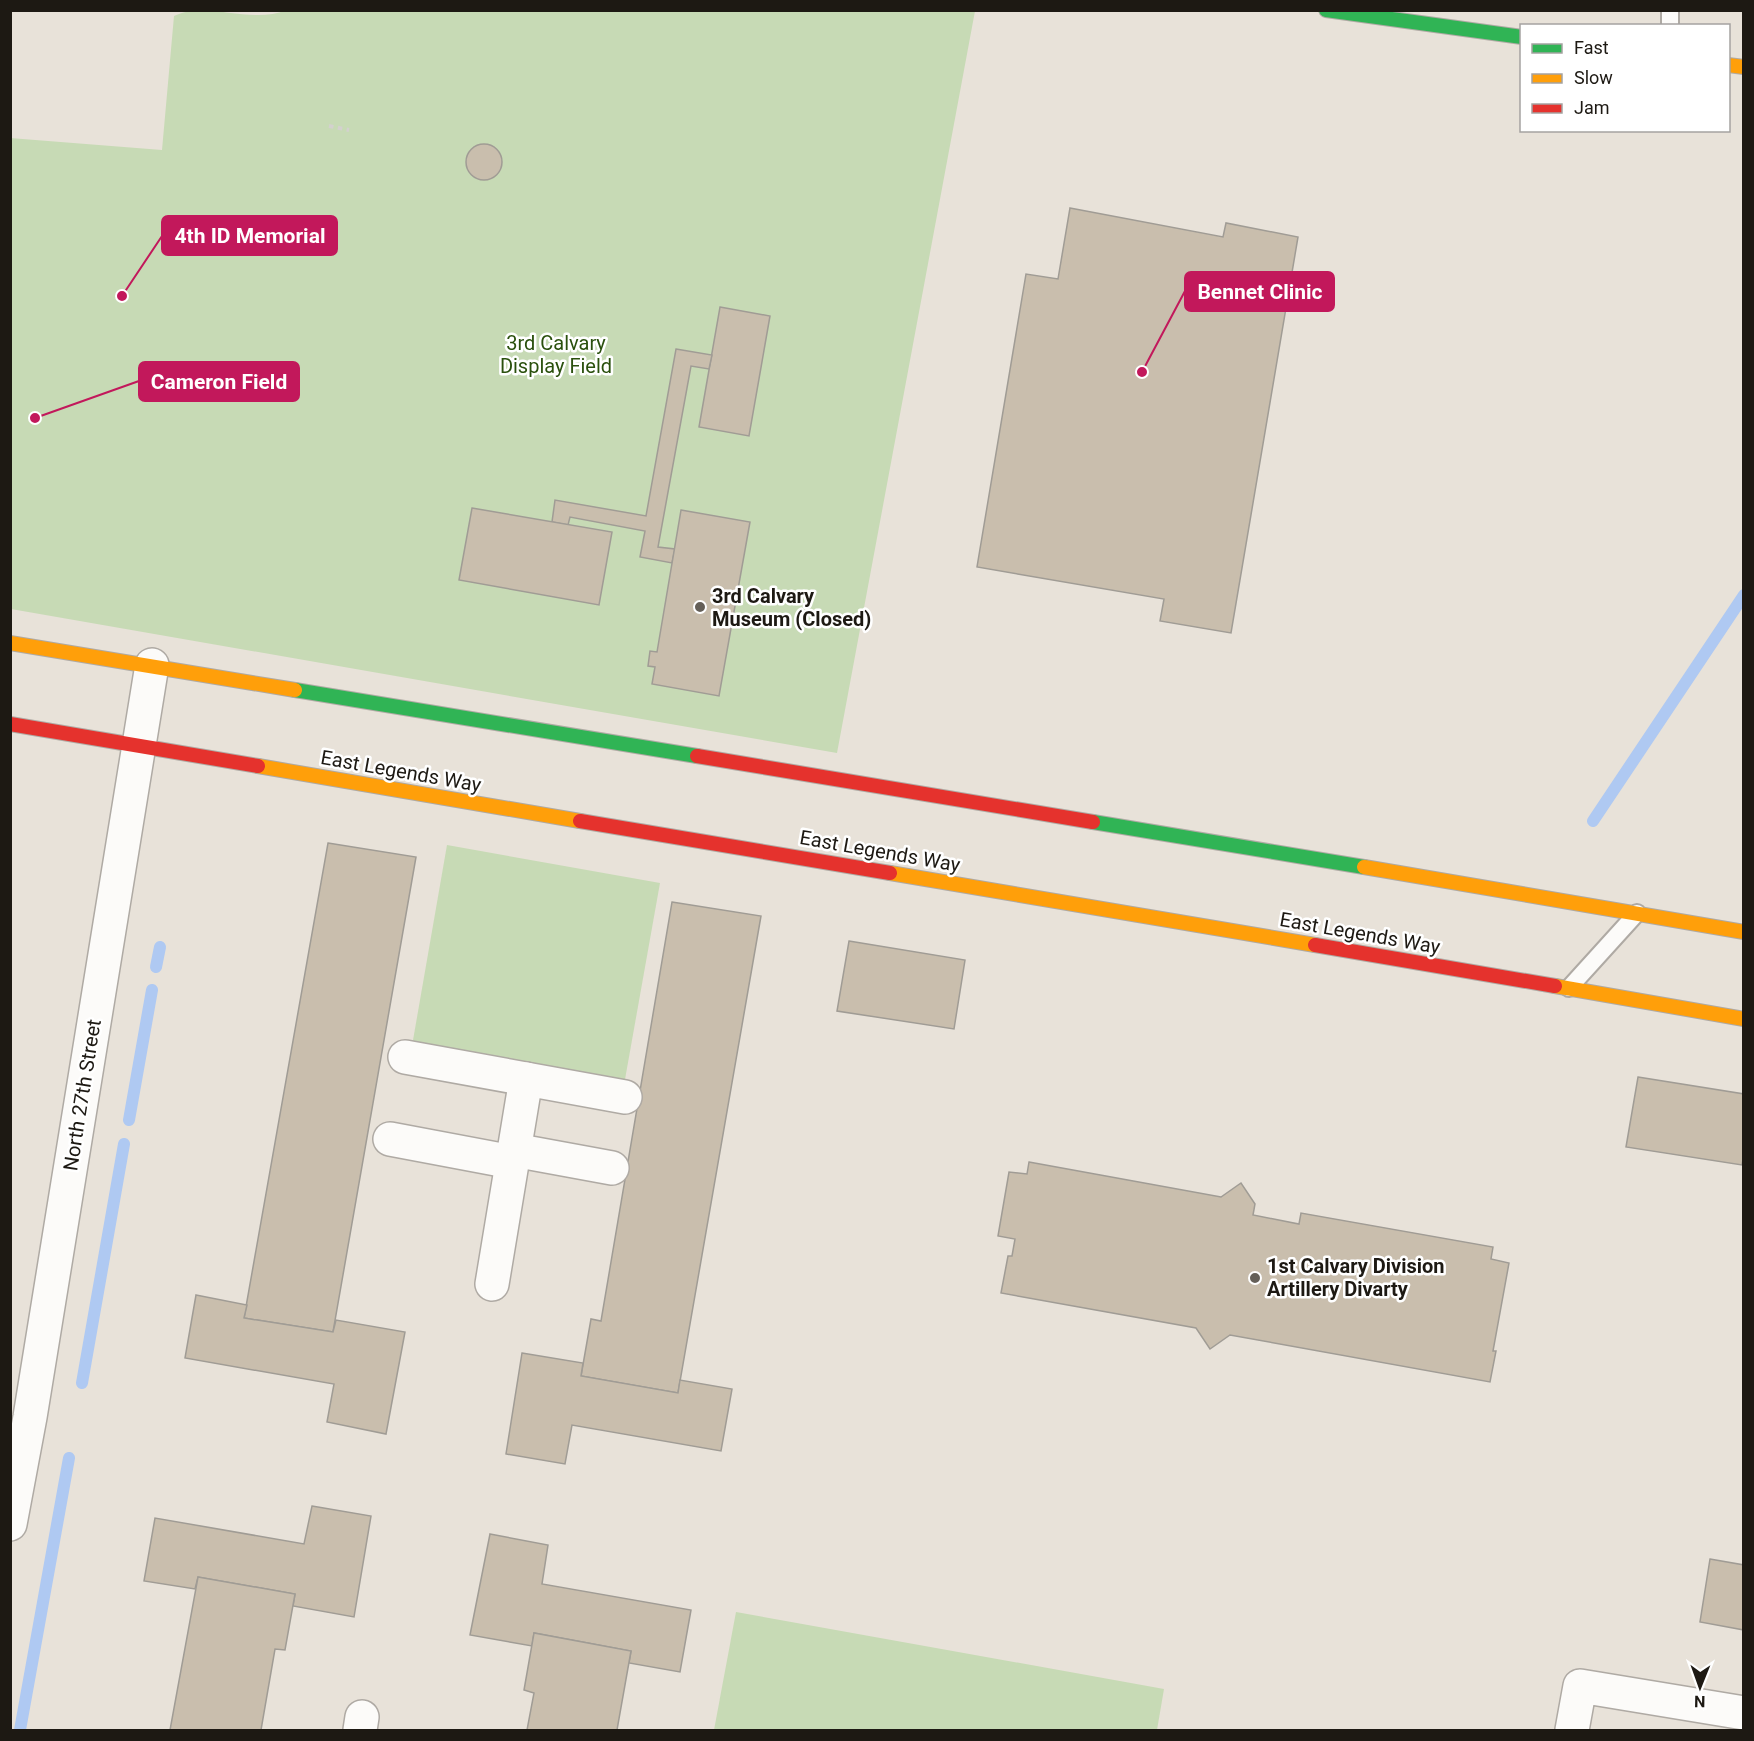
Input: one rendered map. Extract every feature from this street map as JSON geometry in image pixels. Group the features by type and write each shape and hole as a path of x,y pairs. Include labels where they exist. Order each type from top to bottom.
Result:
{"street":[{"path":"1326,10 1520,37"},
{"path":"10,642 1743,932"},
{"name":"North 27th Street","path":"10,1524 30,1417 152,665"},
{"name":"East Legends Way","path":"10,724 1743,1019"},
{"path":"405,1057 625,1097"},
{"path":"492,1284 526,1079"},
{"path":"390,1139 612,1168"},
{"path":"1572,1731 1580,1686 1743,1713"}],"lane":[{"path":"1569,988 1636,913"}],"path":[{"path":"329,126 349,130"}],"green space":[{"name":"3rd Calvary Display Field","path":"200,10 259,15 286,10 975,11 837,753 11,609 10,138 162,150 174,16"},
{"path":"447,845 660,883 624,1085 412,1046"},
{"path":"736,1612 1164,1689 1157,1730 714,1730"}],"building":[{"path":"484,144 497,149 502,162 497,175 484,180 471,175 466,162 471,149"},
{"path":"1070,208 1223,237 1226,223 1298,237 1231,633 1160,621 1164,599 977,567 1026,274 1058,279"},
{"path":"720,307 770,316 749,436 699,427"},
{"path":"676,349 712,355 709,369 691,366 658,547 675,549 672,563 640,557 645,531 570,517 568,525 552,522 555,500 646,516"},
{"path":"472,508 612,532 599,605 459,580"},
{"name":"3rd Calvary Museum (Closed)","path":"681,510 750,522 719,696 652,684 655,667 648,666 650,651 657,652"},
{"path":"328,843 416,857 333,1332 244,1318"},
{"path":"672,902 761,916 678,1393 581,1376 591,1319 601,1321"},
{"path":"849,941 965,960 954,1029 837,1011"},
{"path":"1638,1077 1744,1094 1742,1165 1626,1147"},
{"name":"1st Calvary Division Artillery Divarty","path":"1029,1162 1221,1197 1241,1183 1255,1204 1253,1215 1299,1224 1301,1213 1493,1247 1491,1259 1509,1263 1493,1351 1496,1351 1490,1382 1230,1335 1210,1349 1196,1328 1001,1293 1008,1256 1012,1256 1015,1239 998,1236 1009,1172 1027,1174"},
{"path":"196,1295 247,1305 244,1318 333,1332 336,1320 405,1332 386,1434 327,1422 334,1384 185,1358"},
{"path":"522,1353 583,1363 581,1376 678,1393 680,1380 732,1389 721,1451 572,1425 565,1464 506,1454"},
{"path":"312,1506 371,1516 354,1617 293,1606 295,1594 198,1577 195,1589 144,1581 155,1518 304,1544"},
{"path":"490,1534 548,1545 542,1584 691,1610 680,1672 629,1663 631,1651 534,1633 532,1646 470,1635"},
{"path":"1710,1559 1744,1565 1744,1630 1700,1622"},
{"path":"198,1577 295,1594 285,1650 275,1649 261,1730 170,1730"},
{"path":"534,1633 631,1651 617,1730 527,1730 534,1693 524,1690"}],"waterway":[{"path":"1593,821 1744,595"},
{"path":"156,967 160,947"},
{"path":"129,1120 152,990"},
{"path":"82,1383 124,1144"},
{"path":"20,1730 69,1458"}],"traffic: fast":[{"path":"1326,10 1520,37"},
{"path":"295,690 697,756"},
{"path":"1093,822 1364,867"}],"traffic: slow":[{"path":"1730,65 1744,67"},
{"path":"10,643 295,690"},
{"path":"258,766 580,821"},
{"path":"1364,867 1744,932"},
{"path":"890,873 1315,945"},
{"path":"1555,986 1744,1019"}],"traffic: jam":[{"path":"10,724 258,766"},
{"path":"697,756 1093,822"},
{"path":"580,821 890,873"},
{"path":"1315,945 1555,986"}],"place":[{"name":"4th ID Memorial","path":"122,296"},
{"name":"Bennet Clinic","path":"1142,372"},
{"name":"Cameron Field","path":"35,418"},
{"name":"3rd Calvary Museum (Closed)","path":"700,607"},
{"name":"1st Calvary Division Artillery Divarty","path":"1255,1278"}]}
